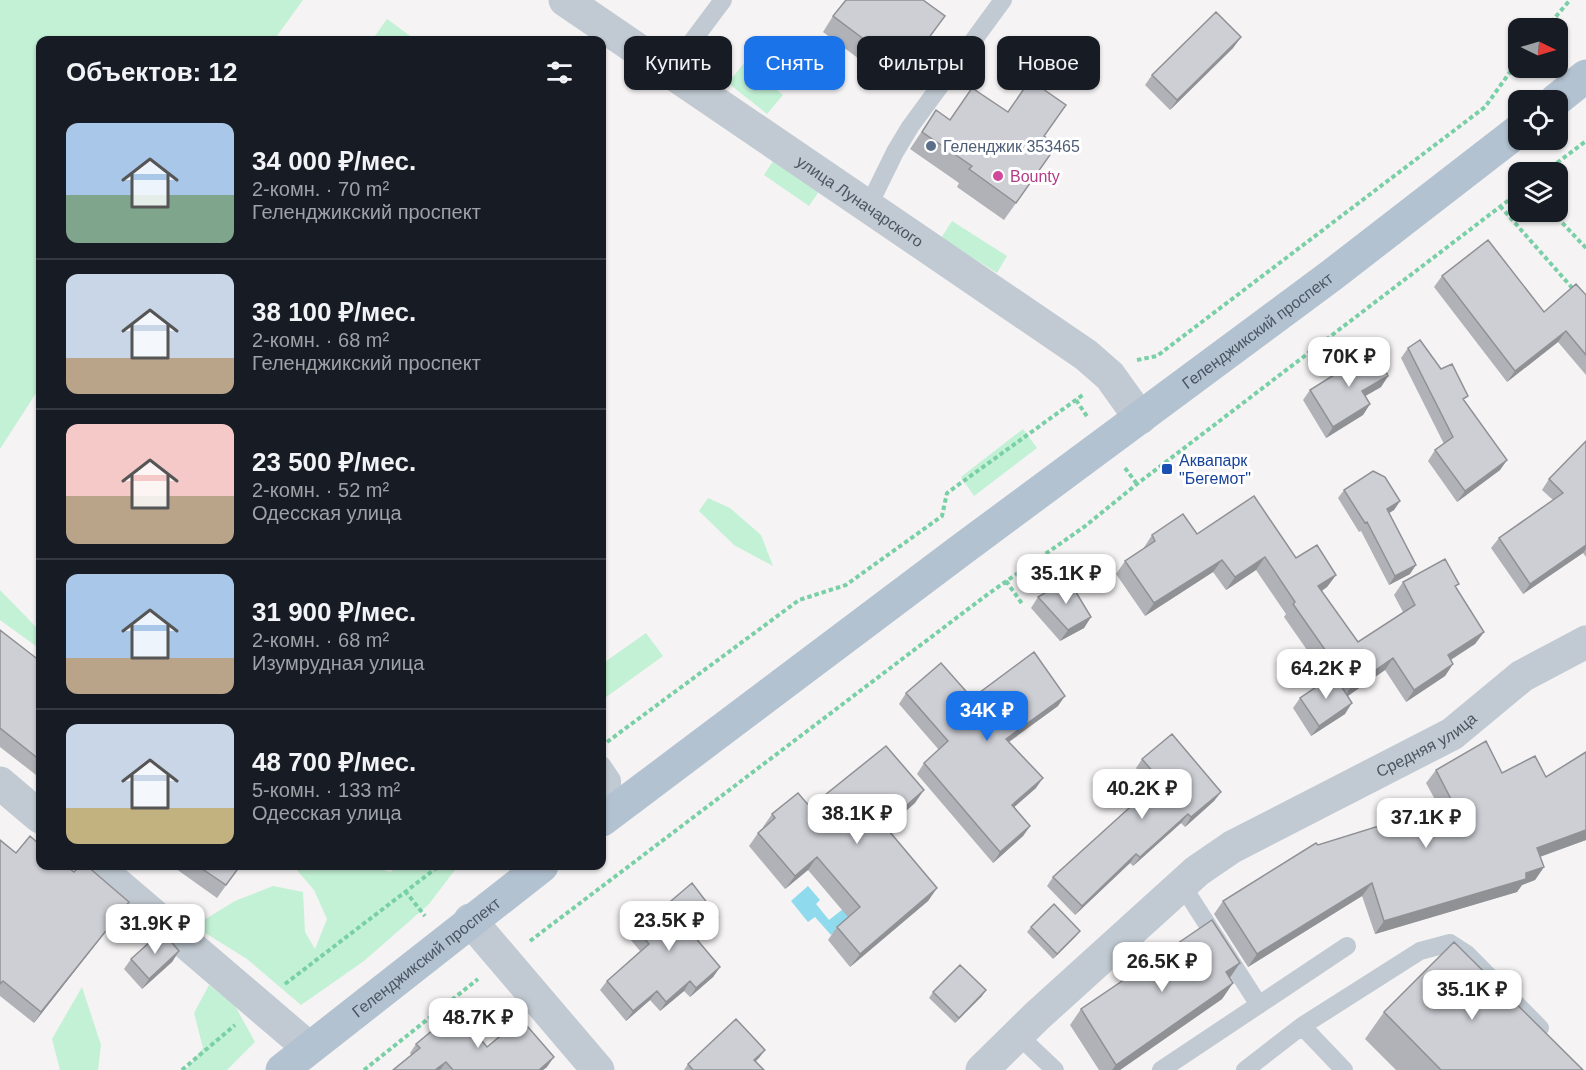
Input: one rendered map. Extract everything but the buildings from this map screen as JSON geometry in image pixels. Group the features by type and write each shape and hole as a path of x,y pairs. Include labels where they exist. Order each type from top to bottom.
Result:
{"main road":[{"path":"1568,90 1586,76"},
{"name":"Геленджикский проспект","path":"607,816 1332,275 1508,139"},
{"name":"Геленджикский проспект","path":"309,1048 537,870"},
{"path":"282,1070 309,1048"}],"street":[{"name":"улица Луначарского","path":"565,0 624,40"},
{"name":"улица Луначарского","path":"698,90 1086,355 1110,376 1140,418"},
{"name":"Средняя улица","path":"982,1070 1190,878 1232,847 1452,734 1522,676 1586,642"},
{"path":"0,783 36,814"},
{"path":"101,870 309,1048"},
{"path":"470,921 598,1070"}],"lane":[{"path":"696,36 723,0"},
{"path":"868,207 910,127 1003,0"},
{"path":"606,771 612,780 607,816"},
{"path":"1190,878 1259,1005"},
{"path":"1245,1070 1302,1026 1420,951 1450,943 1467,954 1549,1037"},
{"path":"1161,1070 1347,946"},
{"path":"1302,1026 1344,1070"},
{"path":"1018,1035 1055,1070"}],"path":[{"path":"1555,18 1570,0"},
{"path":"606,743 799,600 846,585 942,516 947,493 1128,361 1157,356 1485,107 1508,75"},
{"path":"1558,162 1586,141"},
{"path":"364,1070 478,979 1006,581 1084,527 1508,200"},
{"path":"1500,206 1578,295"},
{"path":"1561,222 1586,248"},
{"path":"1006,581 1023,605"},
{"path":"182,1070 258,1005 434,870"}],"green space":[{"path":"0,0 303,0 277,36 36,36 36,393 0,449"},
{"path":"387,19 410,36 375,36"},
{"path":"744,63 744,90 777,90 783,95 767,114 732,86 732,78"},
{"path":"777,155 822,187 809,206 764,175"},
{"path":"952,221 1007,256 997,273 941,238"},
{"path":"1023,429 1037,448 974,496 961,477"},
{"path":"708,498 730,508 761,535 773,566 734,545 699,511"},
{"path":"0,590 36,627 36,646 0,620"},
{"path":"646,633 663,656 606,697 606,661"},
{"path":"297,870 383,870 391,872 392,870 455,870 429,904 364,961 301,1005 247,959 194,926 235,901 273,886 303,892 305,932 315,949 327,919 314,890"},
{"path":"209,985 234,1004 255,1042 227,1070 186,1070 203,1048 194,1013"},
{"path":"82,987 101,1045 98,1070 60,1070 52,1039"}],"water":[{"path":"808,886 820,900 816,904 829,920 843,909 850,918 831,935 815,917 808,922 791,901"}],"place":[{"name":"Геленджик 353465","path":"931,146"},
{"name":"Bounty","path":"998,176"},
{"name":"Аквапарк \"Бегемот\"","path":"1167,469"}]}
